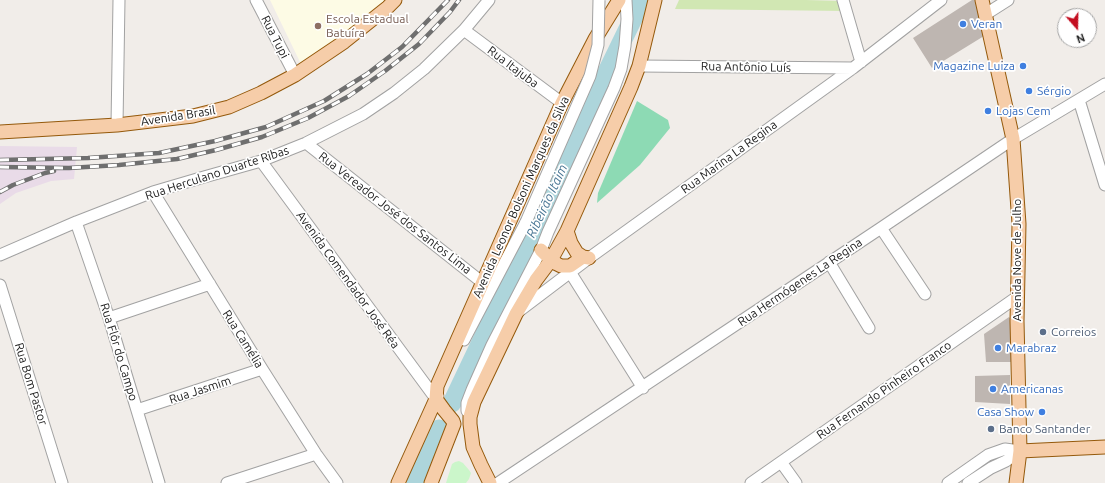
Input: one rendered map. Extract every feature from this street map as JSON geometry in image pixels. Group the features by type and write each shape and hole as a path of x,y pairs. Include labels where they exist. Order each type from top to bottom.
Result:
{"main road":[{"name":"Avenida Brasil","path":"0,132 117,125 193,116 229,107 261,93 294,75 344,42 395,0"},
{"name":"Avenida Leonor Bolsoni Marques da Silva","path":"398,483 440,405 437,386 562,103 595,39 619,0"},
{"name":"Avenida Nove de Julho","path":"982,0 1013,139 1019,224 1017,297 1020,451 1016,483"},
{"path":"490,483 480,465 473,447 470,418 474,402 516,314 536,280 551,260 567,231 607,142 639,66 654,1"},
{"path":"567,231 574,249 577,253 586,257"},
{"path":"541,250 551,260 566,267 586,257"},
{"path":"521,288 523,302"},
{"path":"431,483 454,424 440,405"},
{"path":"1020,451 1105,447"}],"street":[{"path":"117,125 119,0"},
{"name":"Rua Tupi","path":"256,0 294,75"},
{"name":"Rua Herculano Duarte Ribas","path":"0,255 76,222 153,192 204,176 261,162 306,143 363,114 394,93 424,69 464,30 489,0"},
{"name":"Avenida Leonor Bolsoni Marques da Silva","path":"440,405 467,334 526,222 590,76 598,45 599,0"},
{"path":"470,424 467,412 472,390 492,345 541,250 614,88 621,68 625,46 627,26 626,0"},
{"path":"843,0 857,65"},
{"name":"Rua Marina La Regina","path":"516,314 570,272 586,257 857,65 942,0"},
{"path":"986,14 1008,0"},
{"name":"Rua Itajuba","path":"464,30 562,103"},
{"name":"Rua Antônio Luís","path":"639,66 857,65"},
{"name":"Rua Hermógenes La Regina","path":"498,483 643,388 1013,139 1105,84"},
{"path":"1079,100 1105,184"},
{"name":"Rua Vereador José dos Santos Lima","path":"306,143 483,283"},
{"name":"Avenida Comendador José Réa","path":"261,162 440,405"},
{"name":"Rua Camélia","path":"153,192 262,369 316,454 337,483"},
{"name":"Rua Flôr do Campo","path":"76,222 109,318 159,483"},
{"path":"881,228 925,294"},
{"path":"829,262 869,328"},
{"path":"570,272 643,388"},
{"path":"109,318 210,284"},
{"name":"Rua Bom Pastor","path":"0,285 62,483"},
{"name":"Rua Fernando Pinheiro Franco","path":"751,483 1017,297"},
{"name":"Rua Jasmim","path":"137,410 262,369"},
{"path":"948,483 988,455 1005,449 1020,451"},
{"path":"968,483 1020,451"},
{"path":"227,483 316,454"},
{"path":"782,462 796,483"}],"shaded area":[{"name":"Escola Estadual Batuíra","path":"270,0 385,0 373,12 301,64"},
{"path":"0,146 77,147 74,179 51,181 16,193 0,204"}],"green space":[{"path":"679,0 843,1 846,11 675,9"},
{"path":"637,101 668,120 670,128 640,165 597,203 598,193"},
{"path":"459,461 463,463 471,473 469,479 466,483 446,483 452,464"}],"building":[{"path":"972,0 975,0 984,36 932,68 913,38"},
{"name":"Marabraz","path":"1009,317 1012,320 1011,362 986,362 984,334"},
{"name":"Americanas","path":"1010,375 1010,404 975,402 975,376"}],"waterway":[{"name":"Ribeirão Itaim","path":"452,403 642,0"},
{"name":"Ribeirão Itaim","path":"416,483 439,429"}],"railway":[{"path":"0,160 88,158 159,153 215,141 266,127 324,101 367,74 402,47 448,0"},
{"path":"0,167 69,168 177,159 262,137 308,118 349,96 385,71 419,44 450,12 459,0"},
{"path":"0,192 13,185 54,171"}],"place":[{"name":"Veran","path":"963,24"},
{"name":"Escola Estadual Batuíra","path":"318,26"},
{"name":"Magazine Luiza","path":"1023,66"},
{"name":"Sérgio","path":"1029,91"},
{"name":"Lojas Cem","path":"988,111"},
{"name":"Correios","path":"1043,332"},
{"name":"Marabraz","path":"998,348"},
{"name":"Americanas","path":"993,389"},
{"name":"Casa Show","path":"1042,412"},
{"name":"Banco Santander","path":"991,429"}]}
